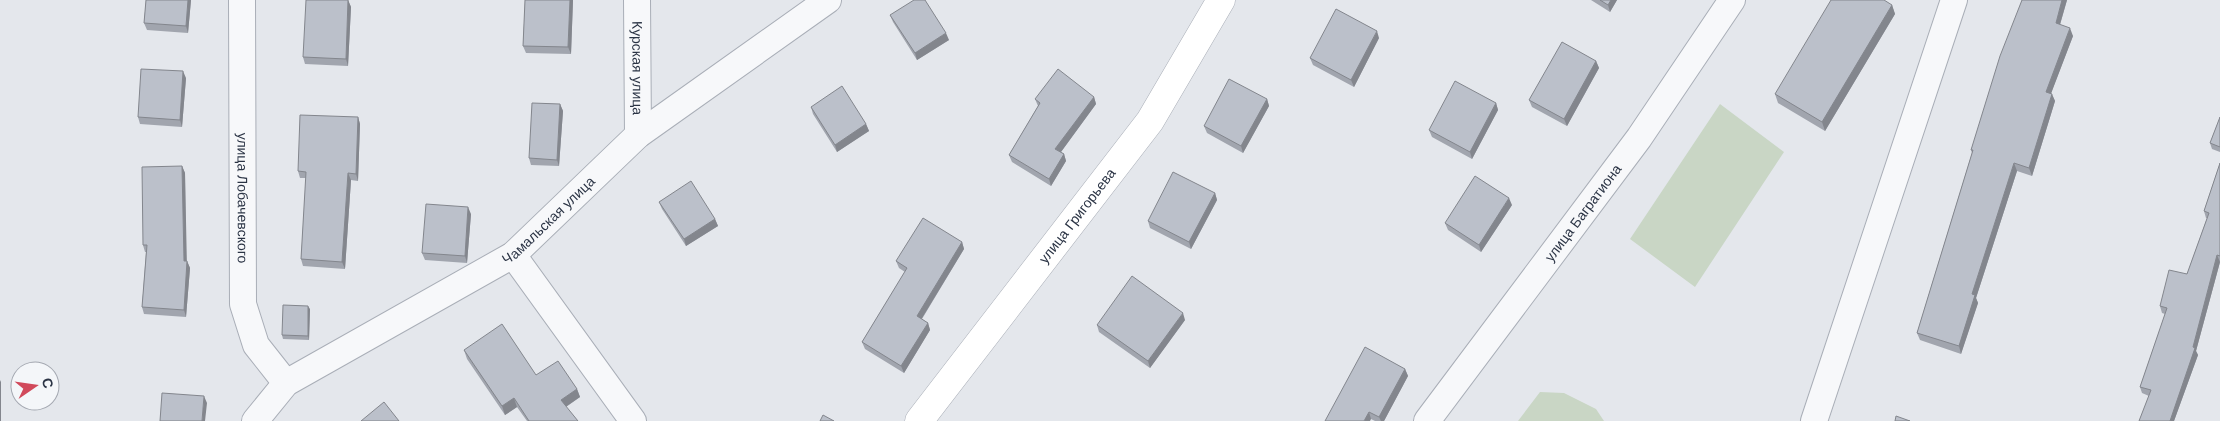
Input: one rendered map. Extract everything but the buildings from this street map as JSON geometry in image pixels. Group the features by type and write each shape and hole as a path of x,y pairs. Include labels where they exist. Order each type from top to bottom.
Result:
{"main road":[{"name":"улица Григорьева","path":"919,421 1150,121 1221,0"}],"street":[{"name":"улица Лобачевского","path":"242,0 243,304 256,345 286,383"},
{"name":"Курская улица","path":"637,0 638,135"},
{"name":"Чамальская улица","path":"255,421 286,383 513,254 638,135 828,0"},
{"name":"улица Багратиона","path":"1427,421 1639,138 1732,0"},
{"path":"1814,421 1954,0"},
{"path":"513,254 633,421"}],"green space":[{"path":"1720,104 1784,152 1695,287 1630,239"},
{"path":"1540,392 1564,393 1596,409 1604,421 1518,421"}]}
